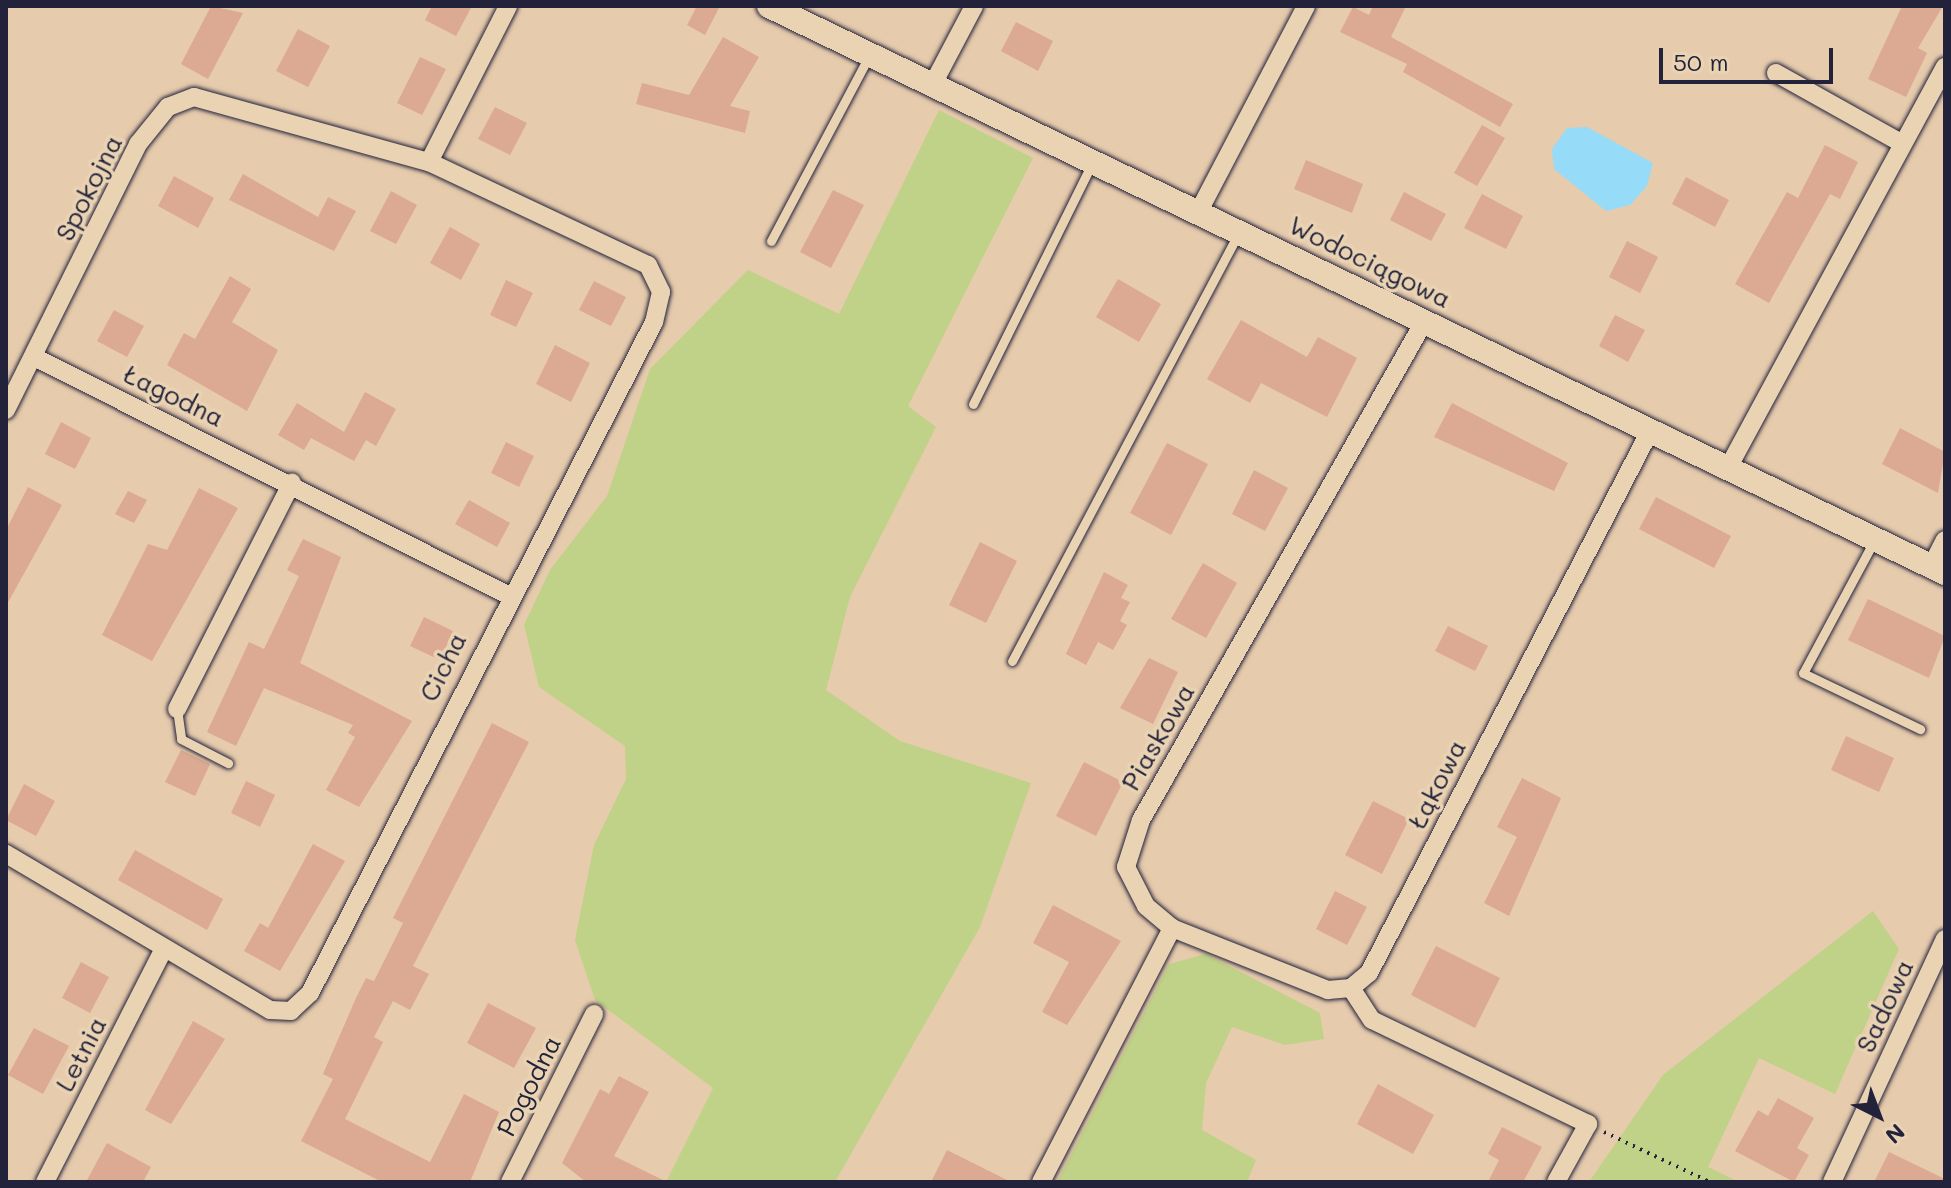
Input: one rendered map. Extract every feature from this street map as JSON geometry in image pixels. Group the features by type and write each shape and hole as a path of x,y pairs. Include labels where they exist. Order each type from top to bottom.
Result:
{"street":[{"path":"429,162 508,6"},
{"name":"Wodociągowa","path":"769,6 1095,158 1938,570"},
{"path":"934,82 974,6"},
{"path":"1200,209 1306,6"},
{"path":"1728,468 1945,67"},
{"path":"1776,73 1903,144"},
{"name":"Spokojna","path":"6,410 138,144 168,107 194,97 429,162"},
{"name":"Cicha","path":"6,854 163,950 270,1010 291,1011 310,993 508,595 654,322 661,292 648,265 429,162"},
{"name":"Piaskowa","path":"1172,928 1146,906 1126,867 1141,820 1425,320"},
{"name":"Łagodna","path":"34,357 292,482 508,595"},
{"name":"Łąkowa","path":"1351,988 1369,973 1651,429"},
{"path":"177,709 292,482"},
{"path":"1938,570 1945,540"},
{"path":"1041,1182 1172,928 1328,990 1351,988 1372,1020 1588,1124 1556,1182"},
{"name":"Sadowa","path":"1832,1182 1945,939"},
{"name":"Letnia","path":"45,1182 163,950"},
{"name":"Pogodna","path":"510,1182 594,1014"}],"lane":[{"path":"771,241 871,53"},
{"path":"973,404 1095,158"},
{"path":"1012,661 1240,229"},
{"path":"1875,539 1803,673 1920,729"},
{"path":"177,709 181,739 228,763"}],"path":[{"path":"1588,1124 1710,1182"}],"green space":[{"path":"939,110 1033,158 908,406 936,427 850,597 826,690 900,741 1031,783 980,927 835,1182 666,1182 713,1088 595,1000 575,940 594,845 626,779 625,746 539,687 524,625 550,570 607,496 650,369 748,270 839,314"},
{"path":"1873,911 1899,949 1835,1094 1759,1058 1708,1167 1739,1182 1589,1182 1663,1075"},
{"path":"1206,954 1320,1013 1324,1039 1285,1045 1232,1027 1206,1083 1202,1130 1256,1160 1247,1182 1057,1182 1169,964"}],"water":[{"path":"1587,127 1653,163 1647,186 1630,205 1606,211 1554,169 1552,149 1567,128"}],"building":[{"path":"211,6 243,13 208,79 181,64"},
{"path":"432,6 472,6 456,36 425,20"},
{"path":"697,6 720,6 705,35 687,25"},
{"path":"1373,6 1406,6 1391,37 1513,104 1500,127 1403,72 1407,64 1340,32 1353,7 1369,15"},
{"path":"1902,6 1943,6 1918,48 1927,53 1906,97 1868,79"},
{"path":"1016,22 1053,41 1038,71 1001,51"},
{"path":"298,29 330,46 308,87 276,71"},
{"path":"723,37 759,57 730,106 750,111 745,133 636,104 642,83 689,95"},
{"path":"420,57 446,69 422,115 397,103"},
{"path":"495,107 527,123 510,155 478,139"},
{"path":"1482,125 1505,138 1477,186 1454,173"},
{"path":"1825,145 1858,162 1840,199 1830,194 1769,303 1735,284 1787,192 1798,198"},
{"path":"1306,160 1363,184 1352,213 1294,189"},
{"path":"243,174 318,217 328,197 356,211 334,251 229,200"},
{"path":"174,176 214,198 198,228 158,206"},
{"path":"1686,177 1729,200 1715,227 1672,204"},
{"path":"833,190 864,205 831,268 800,252"},
{"path":"391,191 417,205 396,244 370,231"},
{"path":"1404,192 1446,214 1431,241 1390,220"},
{"path":"1482,194 1523,216 1506,249 1464,228"},
{"path":"450,227 480,244 461,280 430,263"},
{"path":"1627,241 1658,257 1640,293 1609,277"},
{"path":"230,276 251,289 232,322 278,350 247,411 167,365 184,333 195,339"},
{"path":"1118,279 1161,304 1139,342 1096,317"},
{"path":"506,280 533,293 516,327 490,315"},
{"path":"594,281 626,297 611,326 579,310"},
{"path":"114,310 144,326 127,357 97,341"},
{"path":"1615,315 1645,330 1628,362 1599,346"},
{"path":"1241,320 1307,357 1318,337 1357,358 1327,417 1261,383 1250,403 1207,379"},
{"path":"555,345 590,363 571,402 536,384"},
{"path":"365,392 396,409 376,446 366,440 354,461 311,438 304,450 278,435 297,403 344,432"},
{"path":"1452,403 1568,463 1554,491 1434,437"},
{"path":"61,422 91,438 75,469 45,454"},
{"path":"1900,428 1945,452 1938,493 1882,464"},
{"path":"506,442 534,456 519,487 491,473"},
{"path":"1167,443 1208,464 1171,535 1130,513"},
{"path":"1254,470 1288,488 1265,531 1232,514"},
{"path":"28,487 62,505 6,606 6,530"},
{"path":"199,488 238,508 152,661 102,635 148,544 167,550"},
{"path":"128,491 147,500 134,523 115,514"},
{"path":"1656,497 1731,536 1714,568 1639,529"},
{"path":"469,500 510,523 497,547 455,524"},
{"path":"303,539 341,557 300,663 412,721 359,807 326,790 355,737 348,733 353,725 264,688 236,746 207,732 249,642 264,649 299,576 287,570"},
{"path":"980,542 1017,561 986,623 949,605"},
{"path":"1203,563 1237,583 1206,638 1171,619"},
{"path":"1104,572 1128,585 1121,598 1130,602 1120,621 1127,625 1113,650 1098,642 1086,665 1066,654"},
{"path":"1868,599 1945,636 1929,678 1848,640"},
{"path":"424,617 453,631 440,660 410,646"},
{"path":"1448,626 1488,646 1475,671 1435,651"},
{"path":"1149,658 1178,672 1153,724 1120,708"},
{"path":"492,723 529,742 413,966 429,974 410,1010 393,1001 374,1037 383,1042 345,1119 430,1162 464,1094 499,1112 470,1182 382,1182 301,1141 333,1079 323,1074 356,998 366,978 374,981 403,923 393,918"},
{"path":"1846,736 1894,758 1879,792 1831,770"},
{"path":"181,750 210,764 195,796 165,782"},
{"path":"1084,762 1123,782 1096,836 1056,816"},
{"path":"1522,778 1561,798 1509,916 1484,903 1517,837 1497,827"},
{"path":"246,781 275,795 260,827 231,813"},
{"path":"24,784 55,801 36,836 6,820"},
{"path":"1373,801 1409,819 1382,874 1345,855"},
{"path":"313,844 345,861 280,971 244,951 260,923 268,928"},
{"path":"135,850 223,899 207,930 118,880"},
{"path":"1335,891 1367,907 1347,945 1316,929"},
{"path":"1053,905 1121,941 1067,1025 1042,1012 1069,962 1033,943"},
{"path":"1436,946 1500,978 1475,1028 1411,995"},
{"path":"81,962 109,977 90,1013 62,998"},
{"path":"488,1003 536,1028 514,1068 467,1043"},
{"path":"193,1021 225,1039 171,1124 145,1110"},
{"path":"34,1028 69,1046 43,1094 8,1075"},
{"path":"619,1076 649,1092 614,1156 667,1182 586,1182 562,1163 600,1089 609,1094"},
{"path":"1378,1084 1434,1115 1413,1154 1357,1124"},
{"path":"1778,1098 1814,1118 1797,1148 1809,1155 1794,1182 1735,1151 1758,1110 1768,1116"},
{"path":"1502,1127 1542,1147 1523,1182 1488,1182 1499,1160 1488,1154"},
{"path":"107,1143 151,1167 143,1182 86,1182"},
{"path":"947,1150 1011,1182 931,1182"},
{"path":"1889,1152 1945,1179 1945,1182 1874,1182"}]}
